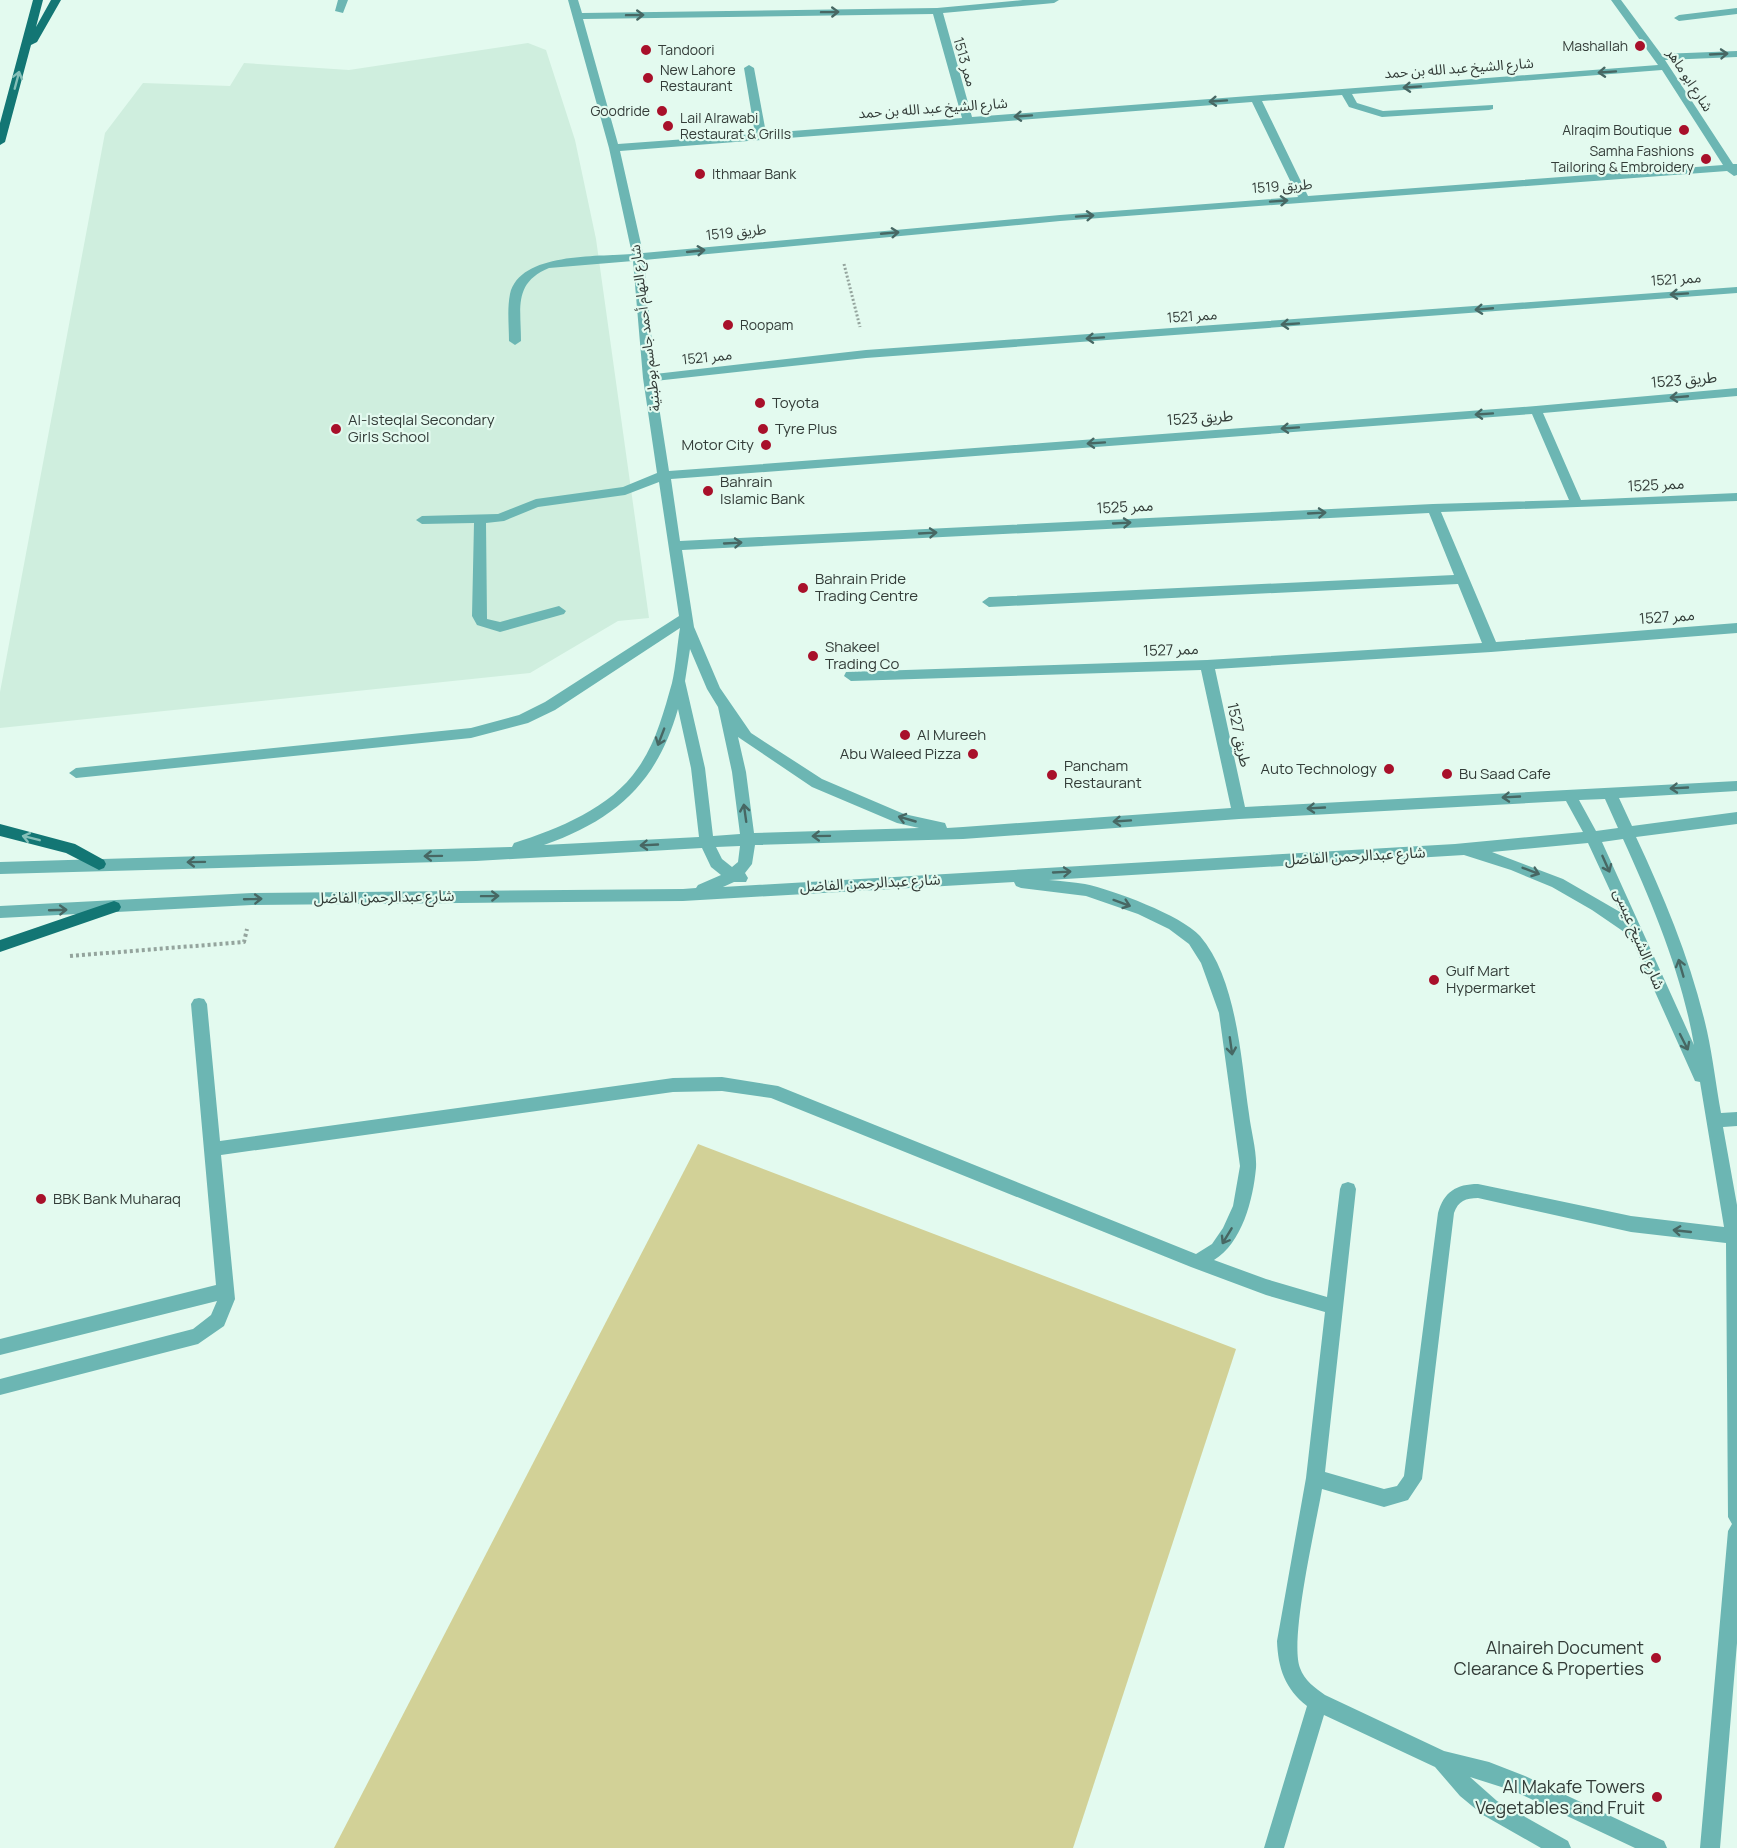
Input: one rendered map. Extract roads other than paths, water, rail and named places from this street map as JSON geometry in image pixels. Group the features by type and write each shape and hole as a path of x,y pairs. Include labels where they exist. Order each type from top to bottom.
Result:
{"main road":[{"path":"0,142 38,0"},
{"path":"23,57 56,0"},
{"path":"0,830 70,848 99,864"},
{"path":"0,946 114,907"}],"street":[{"path":"340,11 343,0"},
{"path":"577,16 937,11 1054,0"},
{"name":"شارع ابو ماهر","path":"1616,0 1665,67 1735,171"},
{"name":"شارع النهام أحمد جاسم بوطبنية","path":"572,1 614,148 638,257 649,378 686,622 714,688 725,707 739,772 748,840 745,864 733,876"},
{"name":"ممر 1513","path":"937,11 968,121"},
{"path":"1679,18 1737,11"},
{"path":"1658,57 1737,54"},
{"name":"شارع الشيخ عبد الله بن حمد","path":"614,148 1665,67"},
{"path":"749,68 760,136"},
{"path":"1346,92 1353,105 1382,114 1489,107"},
{"path":"1255,98 1304,199"},
{"name":"طريق 1519","path":"515,341 516,287 528,273 547,265 838,237 1304,199 1735,171"},
{"name":"ممر 1521","path":"649,378 866,354 1737,290"},
{"name":"طريق 1523","path":"422,520 508,516 536,503 624,491 665,475 1536,410 1737,392"},
{"path":"1536,410 1577,504"},
{"name":"ممر 1525","path":"675,546 1433,508 1737,498"},
{"path":"1433,508 1491,647"},
{"path":"480,519 479,616 482,622 500,627 559,611"},
{"path":"989,602 1464,579"},
{"path":"76,773 471,733 497,727 541,711 686,622"},
{"name":"شارع النهام أحمد جاسم بوطبنية","path":"686,622 678,681 698,768 707,842 716,863 733,876 772,889"},
{"name":"ممر 1527","path":"851,676 1207,665 1491,647 1737,628"},
{"name":"طريق 1527","path":"1207,665 1239,813"},
{"path":"476,855 524,846 566,830 605,808 634,783 657,748 670,713 678,681"},
{"path":"725,707 746,737 817,783 902,819 963,833"},
{"path":"0,868 476,855 748,840 963,833 1239,813 1737,786"},
{"name":"شارع الشيخ عيسى","path":"1609,792 1658,901 1699,1030 1734,1236 1737,1517"},
{"name":"شارع الشيخ عيسى","path":"1569,794 1594,837 1638,933 1677,1028 1707,1086"},
{"name":"شارع عبدالرحمن الفاضل","path":"0,912 252,899 683,895 1455,850 1594,837 1737,818"},
{"path":"1455,850 1487,856 1551,879 1601,907 1638,933"},
{"path":"683,895 710,887 733,876"},
{"path":"983,877 1086,890 1143,910 1174,925 1194,940 1208,961 1227,1013 1248,1166 1241,1206 1229,1233 1218,1249 1197,1262"},
{"path":"0,1387 198,1336 218,1320 223,1309 225,1291 199,1004"},
{"path":"212,1149 673,1084 706,1082 739,1084 772,1091 1197,1262 1266,1287 1334,1306"},
{"path":"1713,1120 1737,1119"},
{"path":"1348,1189 1315,1478 1287,1641 1287,1658 1292,1676 1303,1691 1318,1702 1442,1760 1489,1772 1518,1783 1658,1848"},
{"path":"1315,1478 1384,1498 1402,1494 1413,1479 1446,1213 1448,1203 1455,1195 1465,1191 1478,1191 1631,1224 1734,1236"},
{"path":"0,1347 225,1291"},
{"path":"1710,1848 1737,1531"},
{"path":"1274,1848 1318,1702"},
{"path":"1442,1760 1467,1789 1490,1808 1562,1848"}],"place":[{"name":"Mashallah","path":"1640,46"},
{"name":"Tandoori","path":"646,50"},
{"name":"New Lahore Restaurant","path":"648,78"},
{"name":"Goodride","path":"662,111"},
{"name":"Lail Alrawabi Restaurat & Grills","path":"668,126"},
{"name":"Alraqim Boutique","path":"1684,130"},
{"name":"Samha Fashions Tailoring & Embroidery","path":"1706,159"},
{"name":"Ithmaar Bank","path":"700,174"},
{"name":"Roopam","path":"728,325"},
{"name":"Toyota","path":"760,403"},
{"name":"Al-Isteqlal Secondary Girls School","path":"336,429"},
{"name":"Tyre Plus","path":"763,429"},
{"name":"Motor City","path":"766,445"},
{"name":"Bahrain Islamic Bank","path":"708,491"},
{"name":"Bahrain Pride Trading Centre","path":"803,588"},
{"name":"Shakeel Trading Co","path":"813,656"},
{"name":"Al Mureeh","path":"905,735"},
{"name":"Abu Waleed Pizza","path":"973,754"},
{"name":"Auto Technology","path":"1389,769"},
{"name":"Bu Saad Cafe","path":"1447,774"},
{"name":"Pancham Restaurant","path":"1052,775"},
{"name":"Gulf Mart Hypermarket","path":"1434,980"},
{"name":"BBK Bank Muharaq","path":"41,1199"},
{"name":"Alnaireh Document Clearance & Properties","path":"1656,1658"},
{"name":"Al Makafe Towers Vegetables and Fruit","path":"1657,1797"}]}
